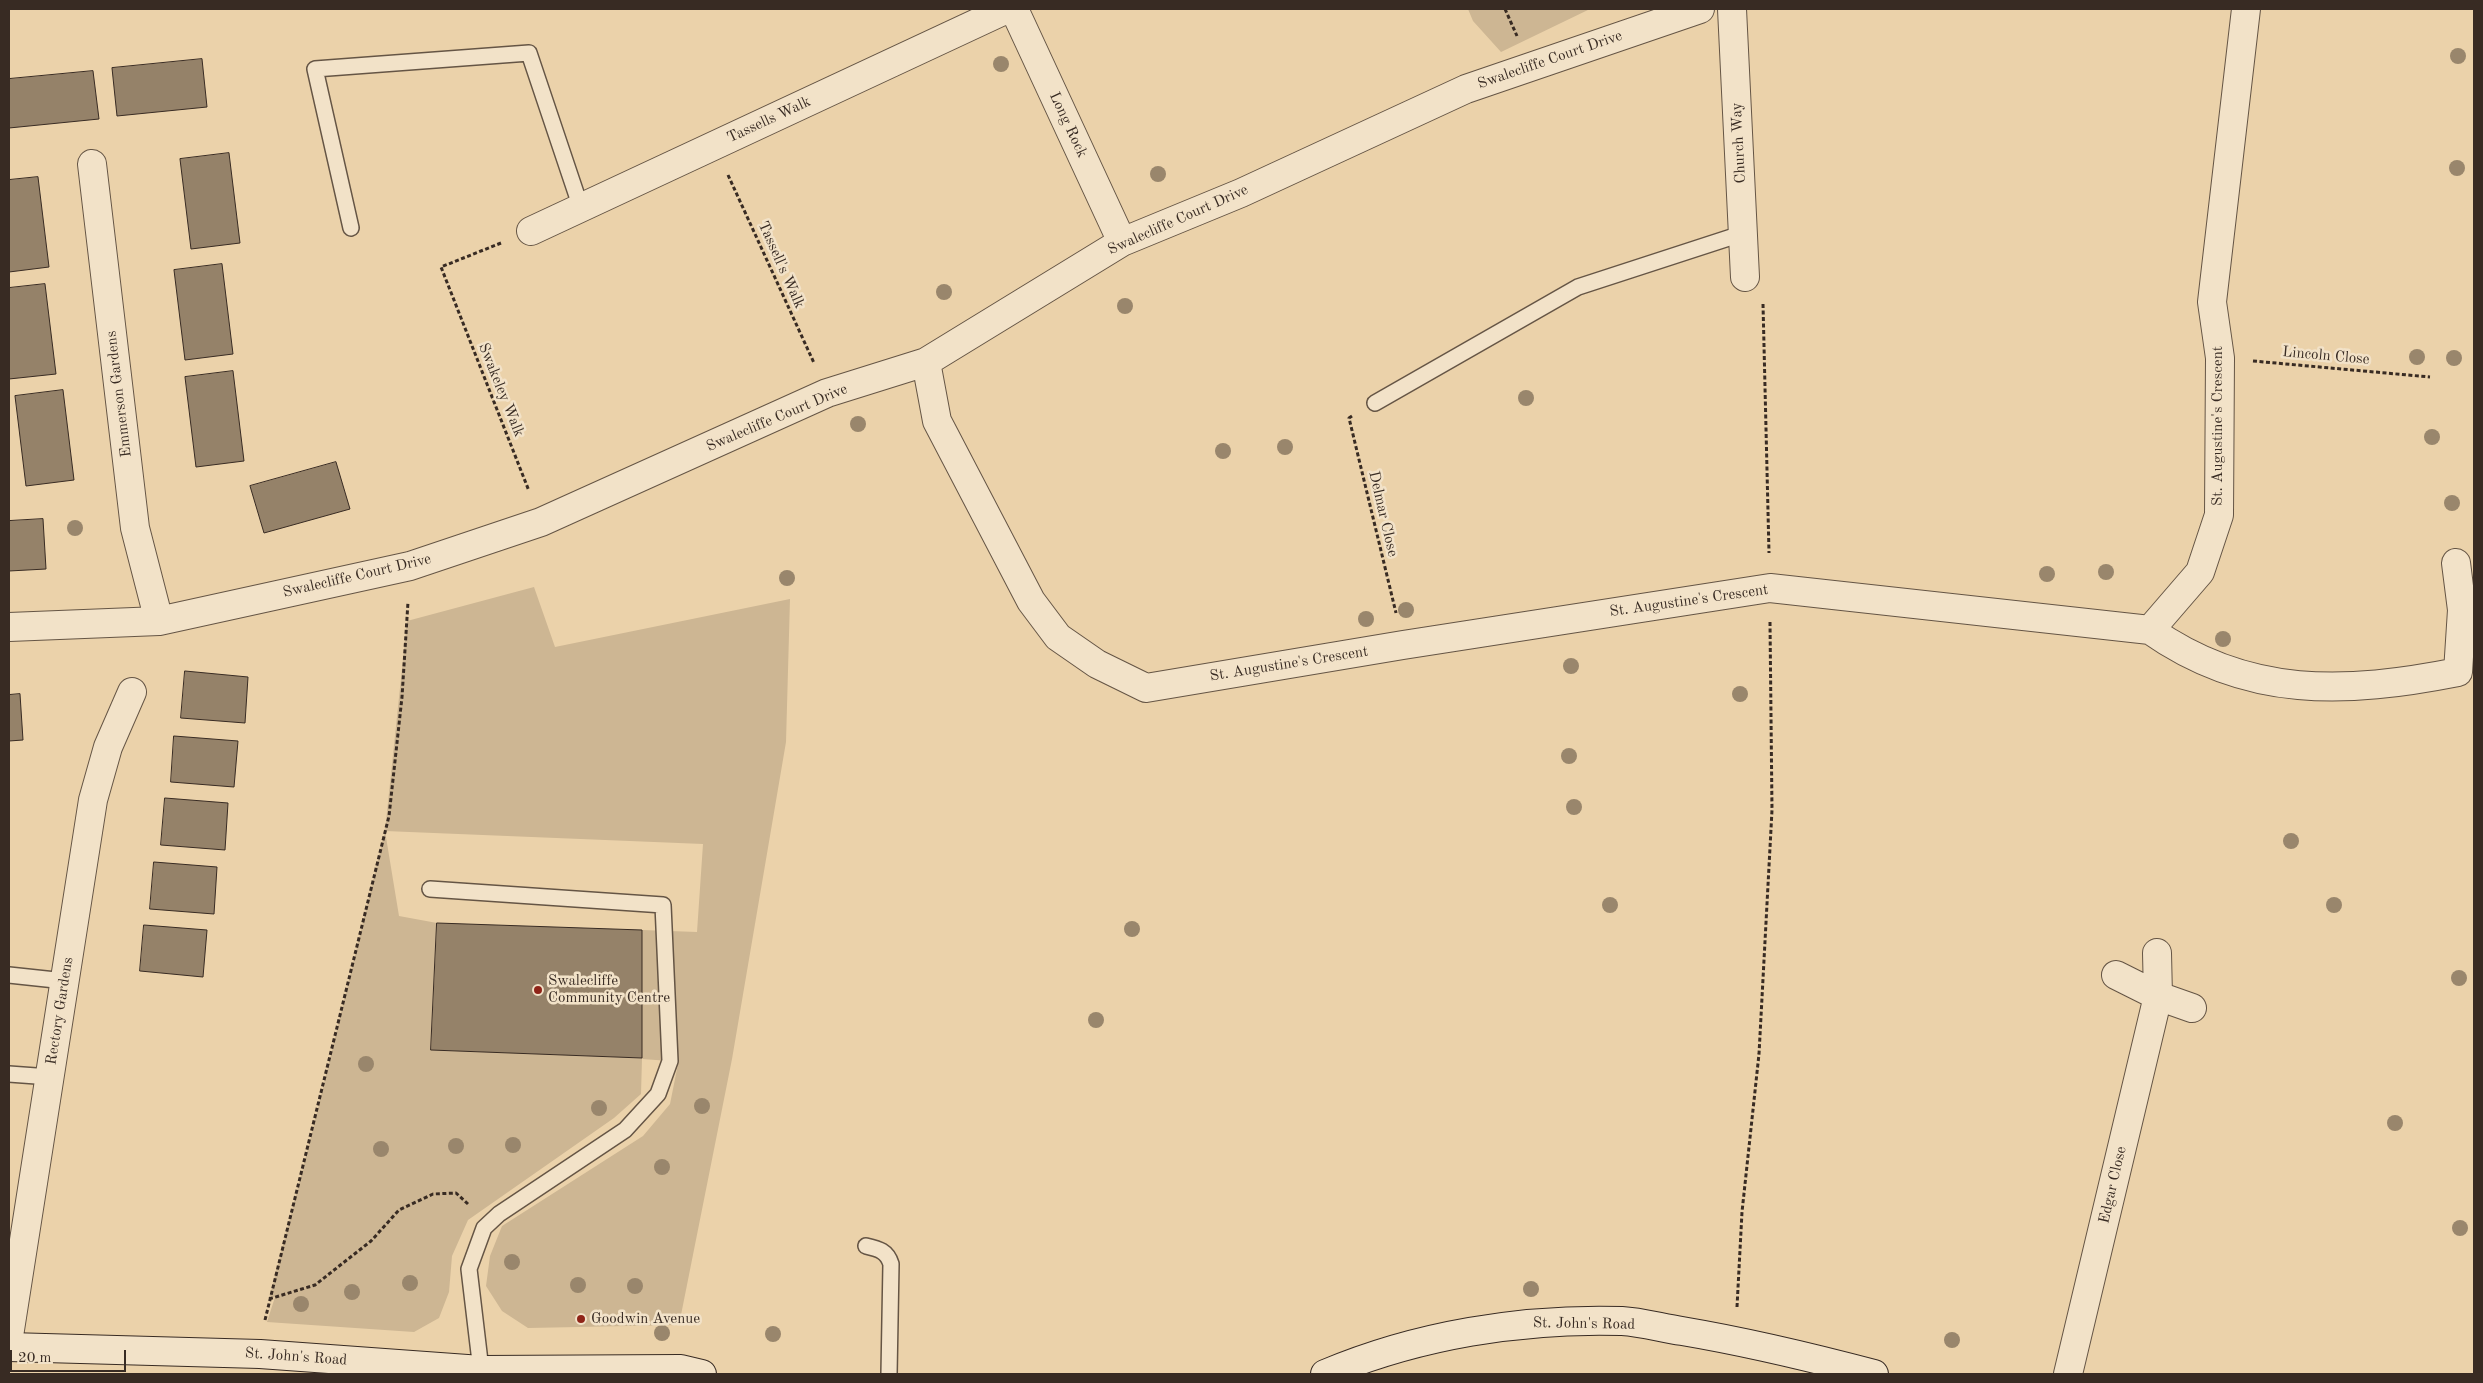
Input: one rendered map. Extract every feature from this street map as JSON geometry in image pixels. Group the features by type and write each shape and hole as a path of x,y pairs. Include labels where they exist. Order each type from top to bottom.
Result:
{"street":[{"name":"Tassells Walk","path":"531,231 1008,9"},
{"name":"Long Rock","path":"1014,9 1122,242"},
{"name":"Swalecliffe Court Drive","path":"9,627 159,621 410,566 541,522 828,393 926,362 1122,242 1241,193 1466,89 1700,9"},
{"name":"Church Way","path":"1732,9 1745,277"},
{"name":"St. Augustine's Crescent","path":"926,362 937,421 1031,601 1058,637 1097,664 1146,688 1403,645 1770,588 2150,630 2200,572 2218,515 2220,358 2212,302 2246,9"},
{"name":"Emmerson Gardens","path":"92,164 135,528 159,621"},
{"path":"2150,630 2173,646 2218,667 2262,680 2296,685 2363,687 2401,683 2458,672 2462,610 2456,563"},
{"name":"Rectory Gardens","path":"9,1336 93,800 108,747 132,692"},
{"name":"Edgar Close","path":"2068,1374 2158,996 2157,952"},
{"path":"2116,974 2158,996 2192,1008"},
{"name":"St. John's Road","path":"1325,1374 1364,1358 1448,1337 1527,1323 1623,1321 1736,1340 1874,1374"},
{"name":"St. John's Road","path":"9,1347 260,1354 481,1372 682,1369 702,1374"}],"lane":[{"path":"351,228 315,69 529,53 581,208"},
{"path":"1375,404 1578,287 1744,232"},
{"path":"430,889 663,905 670,1061 658,1094 625,1130 499,1214 484,1228 468,1269 481,1372"},
{"path":"9,976 65,981"},
{"path":"9,1074 50,1077"},
{"path":"866,1246 879,1249 888,1255 891,1264 889,1374"}],"path":[{"name":"Tassell's Walk","path":"715,145 828,393"},
{"name":"Swakeley Walk","path":"531,231 441,267 541,522"},
{"path":"1736,1340 1742,1212 1758,1054 1772,810 1770,588 1763,280 1745,277"},
{"name":"Lincoln Close","path":"2220,358 2430,377"},
{"name":"Delmar Close","path":"1375,404 1349,418 1403,645"},
{"path":"260,1354 268,1299 312,1133 389,816 402,697 410,566"},
{"path":"268,1299 315,1285 371,1241 399,1210 433,1194 456,1193 478,1213 484,1228"}],"shaded area":[{"path":"1468,9 1590,9 1501,52 1473,21"},
{"path":"534,587 555,647 790,599 786,742 732,1059 679,1325 528,1328 502,1311 486,1286 490,1256 502,1226 643,1136 670,1104 679,1059 670,1061 642,1059 641,1094 614,1118 468,1220 452,1256 449,1292 439,1318 414,1332 267,1322 275,1297 269,1299 312,1133 385,831 407,621","holes":["385,831 703,844 697,932 642,930 642,1058 431,1050 437,923 399,916"]}],"building":[{"path":"202,59 207,107 117,116 112,68"},
{"path":"93,71 99,119 9,128 9,79"},
{"path":"229,153 240,243 191,249 180,159"},
{"path":"38,177 49,267 9,272 9,180"},
{"path":"222,264 233,354 185,360 174,270"},
{"path":"45,284 56,374 9,379 9,288"},
{"path":"233,371 244,461 196,467 185,377"},
{"path":"63,390 74,480 26,486 15,396"},
{"path":"336,462 350,509 264,533 250,486"},
{"path":"43,519 46,569 9,571 9,521"},
{"path":"185,671 248,677 245,723 181,718"},
{"path":"20,694 23,740 9,741 9,695"},
{"path":"174,736 238,741 234,787 171,782"},
{"path":"165,798 228,803 225,850 161,845"},
{"path":"154,862 217,867 214,914 150,909"},
{"name":"Swalecliffe Community Centre","path":"437,923 642,930 642,1058 431,1050"},
{"path":"144,925 207,930 203,977 140,971"}],"place":[{"name":"Swalecliffe Community Centre","path":"538,990"},
{"name":"Goodwin Avenue","path":"581,1319"}]}
